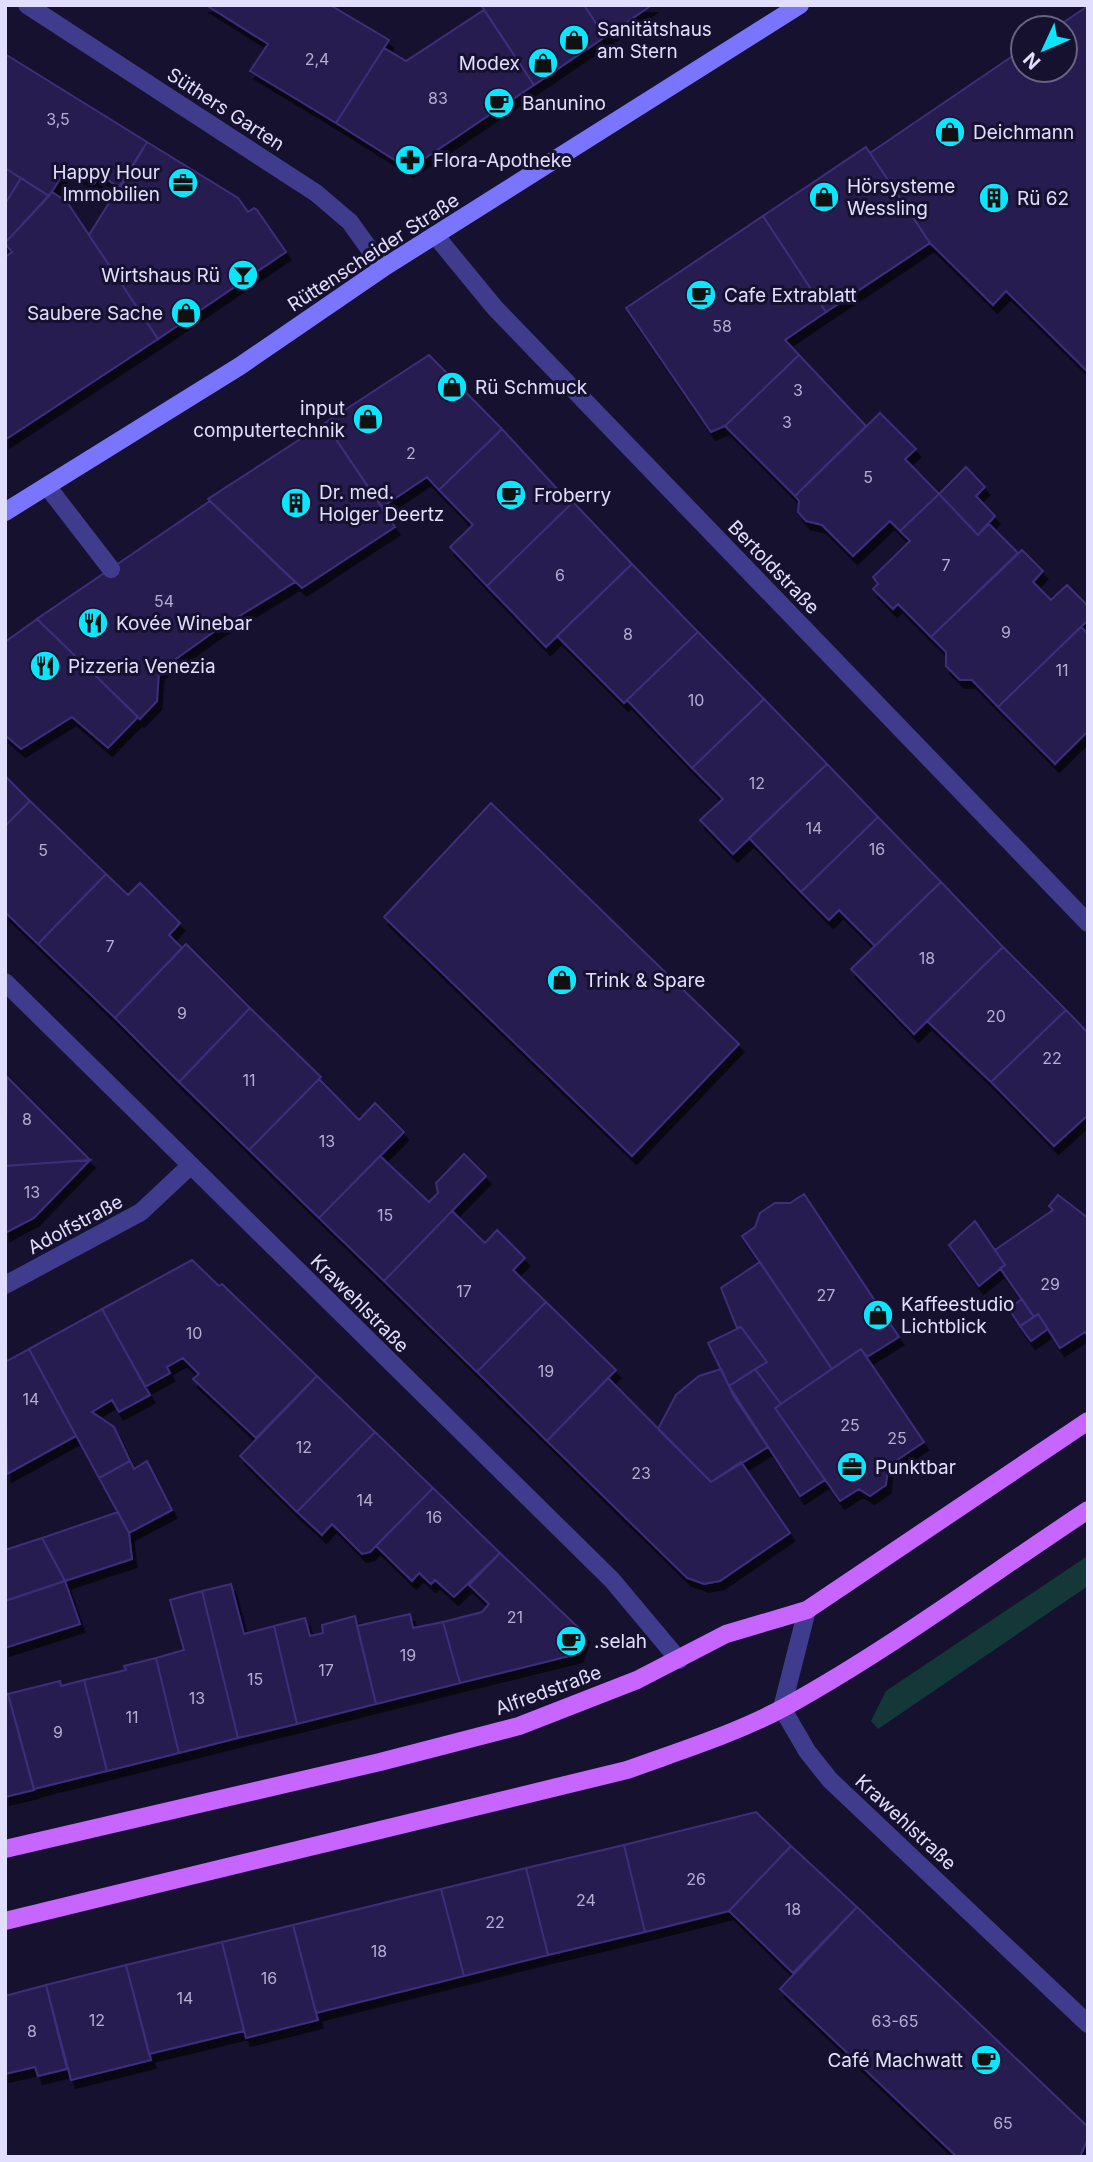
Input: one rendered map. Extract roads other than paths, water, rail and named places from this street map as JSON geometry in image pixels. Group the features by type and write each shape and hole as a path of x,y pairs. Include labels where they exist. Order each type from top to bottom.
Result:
{"main road":[{"name":"Alfredstraße","path":"5,1849 380,1762 519,1726 679,1660 726,1634 807,1610 1088,1421"},
{"path":"5,1921 626,1770 706,1742 782,1708 859,1662 1088,1510"}],"street":[{"name":"Süthers Garten","path":"27,5 316,193 350,222 383,268"},
{"name":"Rüttenscheider Straße","path":"5,512 240,366 383,268 800,5"},
{"name":"Bertoldstraße","path":"435,235 495,308 1088,923"},
{"path":"47,485 111,569"},
{"name":"Krawehlstraße","path":"5,982 612,1580 679,1660"},
{"name":"Adolfstraße","path":"5,1285 141,1212 191,1165"},
{"path":"782,1708 807,1610"},
{"name":"Krawehlstraße","path":"782,1708 807,1751 830,1780 1088,2024"}],"place":[{"name":"Sanitätshaus am Stern","path":"574,40"},
{"name":"Modex","path":"543,63"},
{"name":"Banunino","path":"499,103"},
{"name":"Deichmann","path":"950,132"},
{"name":"Flora-Apotheke","path":"410,160"},
{"name":"Happy Hour Immobilien","path":"183,183"},
{"name":"Hörsysteme Wessling","path":"824,197"},
{"name":"Rü 62","path":"994,198"},
{"name":"Wirtshaus Rü","path":"243,275"},
{"name":"Cafe Extrablatt","path":"701,295"},
{"name":"Saubere Sache","path":"186,313"},
{"name":"Rü Schmuck","path":"452,387"},
{"name":"input computertechnik","path":"368,419"},
{"name":"Froberry","path":"511,495"},
{"name":"Dr. med. Holger Deertz","path":"296,503"},
{"name":"Kovée Winebar","path":"93,623"},
{"name":"Pizzeria Venezia","path":"45,666"},
{"name":"Trink & Spare","path":"562,980"},
{"name":"Kaffeestudio Lichtblick","path":"878,1315"},
{"name":"Punktbar","path":"852,1467"},
{"name":".selah","path":"571,1641"},
{"name":"Café Machwatt","path":"986,2060"}]}
